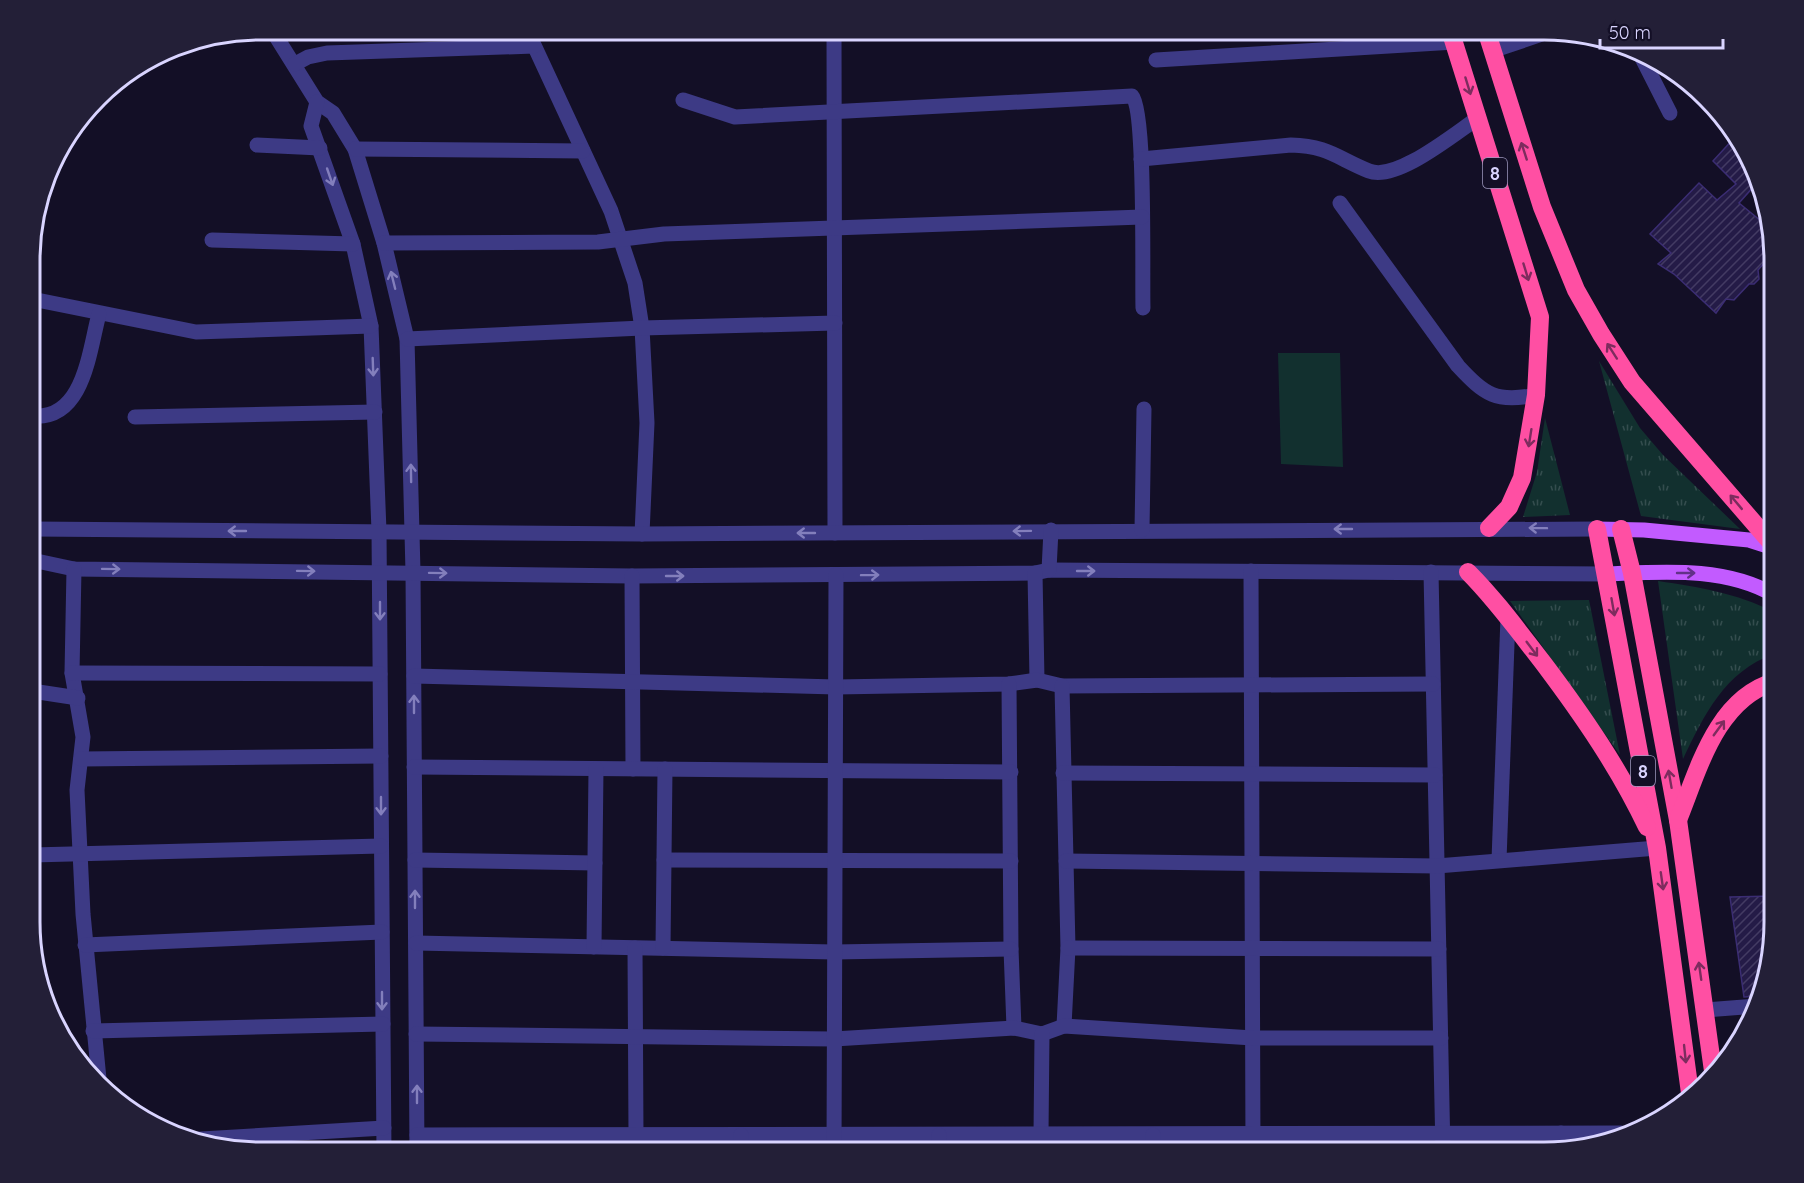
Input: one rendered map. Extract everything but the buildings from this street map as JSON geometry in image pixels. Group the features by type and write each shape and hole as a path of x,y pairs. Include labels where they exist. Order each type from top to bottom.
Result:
{"highway":[{"name":"8","path":"1453,40 1540,317 1536,395"},
{"name":"8","path":"1489,40 1542,207 1576,290 1632,382 1764,536"},
{"path":"1489,528 1509,507 1522,478 1531,439 1536,395"},
{"name":"8","path":"1597,529 1657,848 1689,1087"},
{"name":"8","path":"1621,529 1632,573 1677,820 1712,1063"},
{"path":"1468,572 1508,617 1605,749 1628,788 1657,848"},
{"path":"1677,820 1712,737 1734,706 1764,688"}],"main road":[{"path":"1597,529 1749,540 1764,544"},
{"path":"1607,574 1716,575 1735,579 1764,591"}],"street":[{"path":"279,40 296,64 317,102 333,113 355,149 384,243 407,339 413,572 417,1142"},
{"path":"531,40 622,240 635,283 642,328 647,423 642,534"},
{"path":"834,40 835,533"},
{"path":"1156,60 1403,40"},
{"path":"1492,51 1524,40"},
{"path":"296,64 308,57 327,53 534,46"},
{"path":"1646,66 1670,113"},
{"path":"683,100 735,117 1132,96 1138,105 1141,159 1143,308"},
{"path":"317,102 311,126 353,244 371,326 380,572 384,1142"},
{"path":"1141,159 1291,144 1313,146 1338,154 1370,171 1382,174 1407,164 1478,118"},
{"path":"257,145 320,148"},
{"path":"355,149 583,151"},
{"path":"1340,203 1458,366 1474,383 1488,394 1501,399 1536,395"},
{"path":"384,243 622,240 664,234 1142,217"},
{"path":"212,240 353,244"},
{"path":"40,301 196,332 371,326"},
{"path":"40,415 56,413 69,405 80,385 99,314"},
{"path":"407,339 642,328 835,324"},
{"path":"1142,530 1144,409"},
{"path":"135,417 375,412"},
{"path":"40,529 642,534 1051,530 1597,529"},
{"path":"1037,680 1042,572 1051,530"},
{"path":"40,562 74,569 632,576 836,576 1042,572 1607,574"},
{"path":"74,569 72,673 83,738 77,790 93,1030 90,1061"},
{"path":"1251,572 1253,1142"},
{"path":"1431,572 1443,1142"},
{"path":"632,576 633,769"},
{"path":"833,1142 836,576"},
{"path":"1499,860 1508,617"},
{"path":"72,673 380,674"},
{"path":"414,676 836,687 1009,684 1037,680 1062,686 1433,684"},
{"path":"1009,684 1011,949 1014,1028"},
{"path":"1062,686 1068,948 1064,1026"},
{"path":"40,692 78,698"},
{"path":"81,759 381,756"},
{"path":"414,767 1011,772"},
{"path":"594,947 596,769"},
{"path":"663,948 665,769"},
{"path":"1063,773 1435,775"},
{"path":"40,855 381,846"},
{"path":"1066,861 1252,861 1437,866 1657,848"},
{"path":"415,860 595,863"},
{"path":"664,860 1011,861"},
{"path":"86,945 382,932"},
{"path":"416,943 834,952 1011,949"},
{"path":"635,948 636,1135"},
{"path":"1068,948 1438,949"},
{"path":"1705,1010 1747,1007"},
{"path":"93,1030 382,1024"},
{"path":"416,1034 834,1039 1014,1028 1041,1034 1064,1026 1253,1038 1441,1038"},
{"path":"1041,1034 1041,1134"},
{"path":"257,1142 384,1128"},
{"path":"1561,1133 1561,1142"},
{"path":"417,1135 1607,1133"},
{"path":"741,1135 741,1142"},
{"path":"939,1135 939,1142"},
{"path":"1153,1135 1153,1142"}],"green space":[{"path":"1278,353 1340,353 1343,467 1281,464"},
{"path":"1599,361 1640,428 1663,455 1740,529 1641,516"},
{"path":"1545,418 1570,515 1523,517 1537,472"},
{"path":"1658,581 1703,588 1764,607 1764,659 1742,671 1718,696 1699,726 1683,759"},
{"path":"1589,600 1620,755 1510,601"}]}
